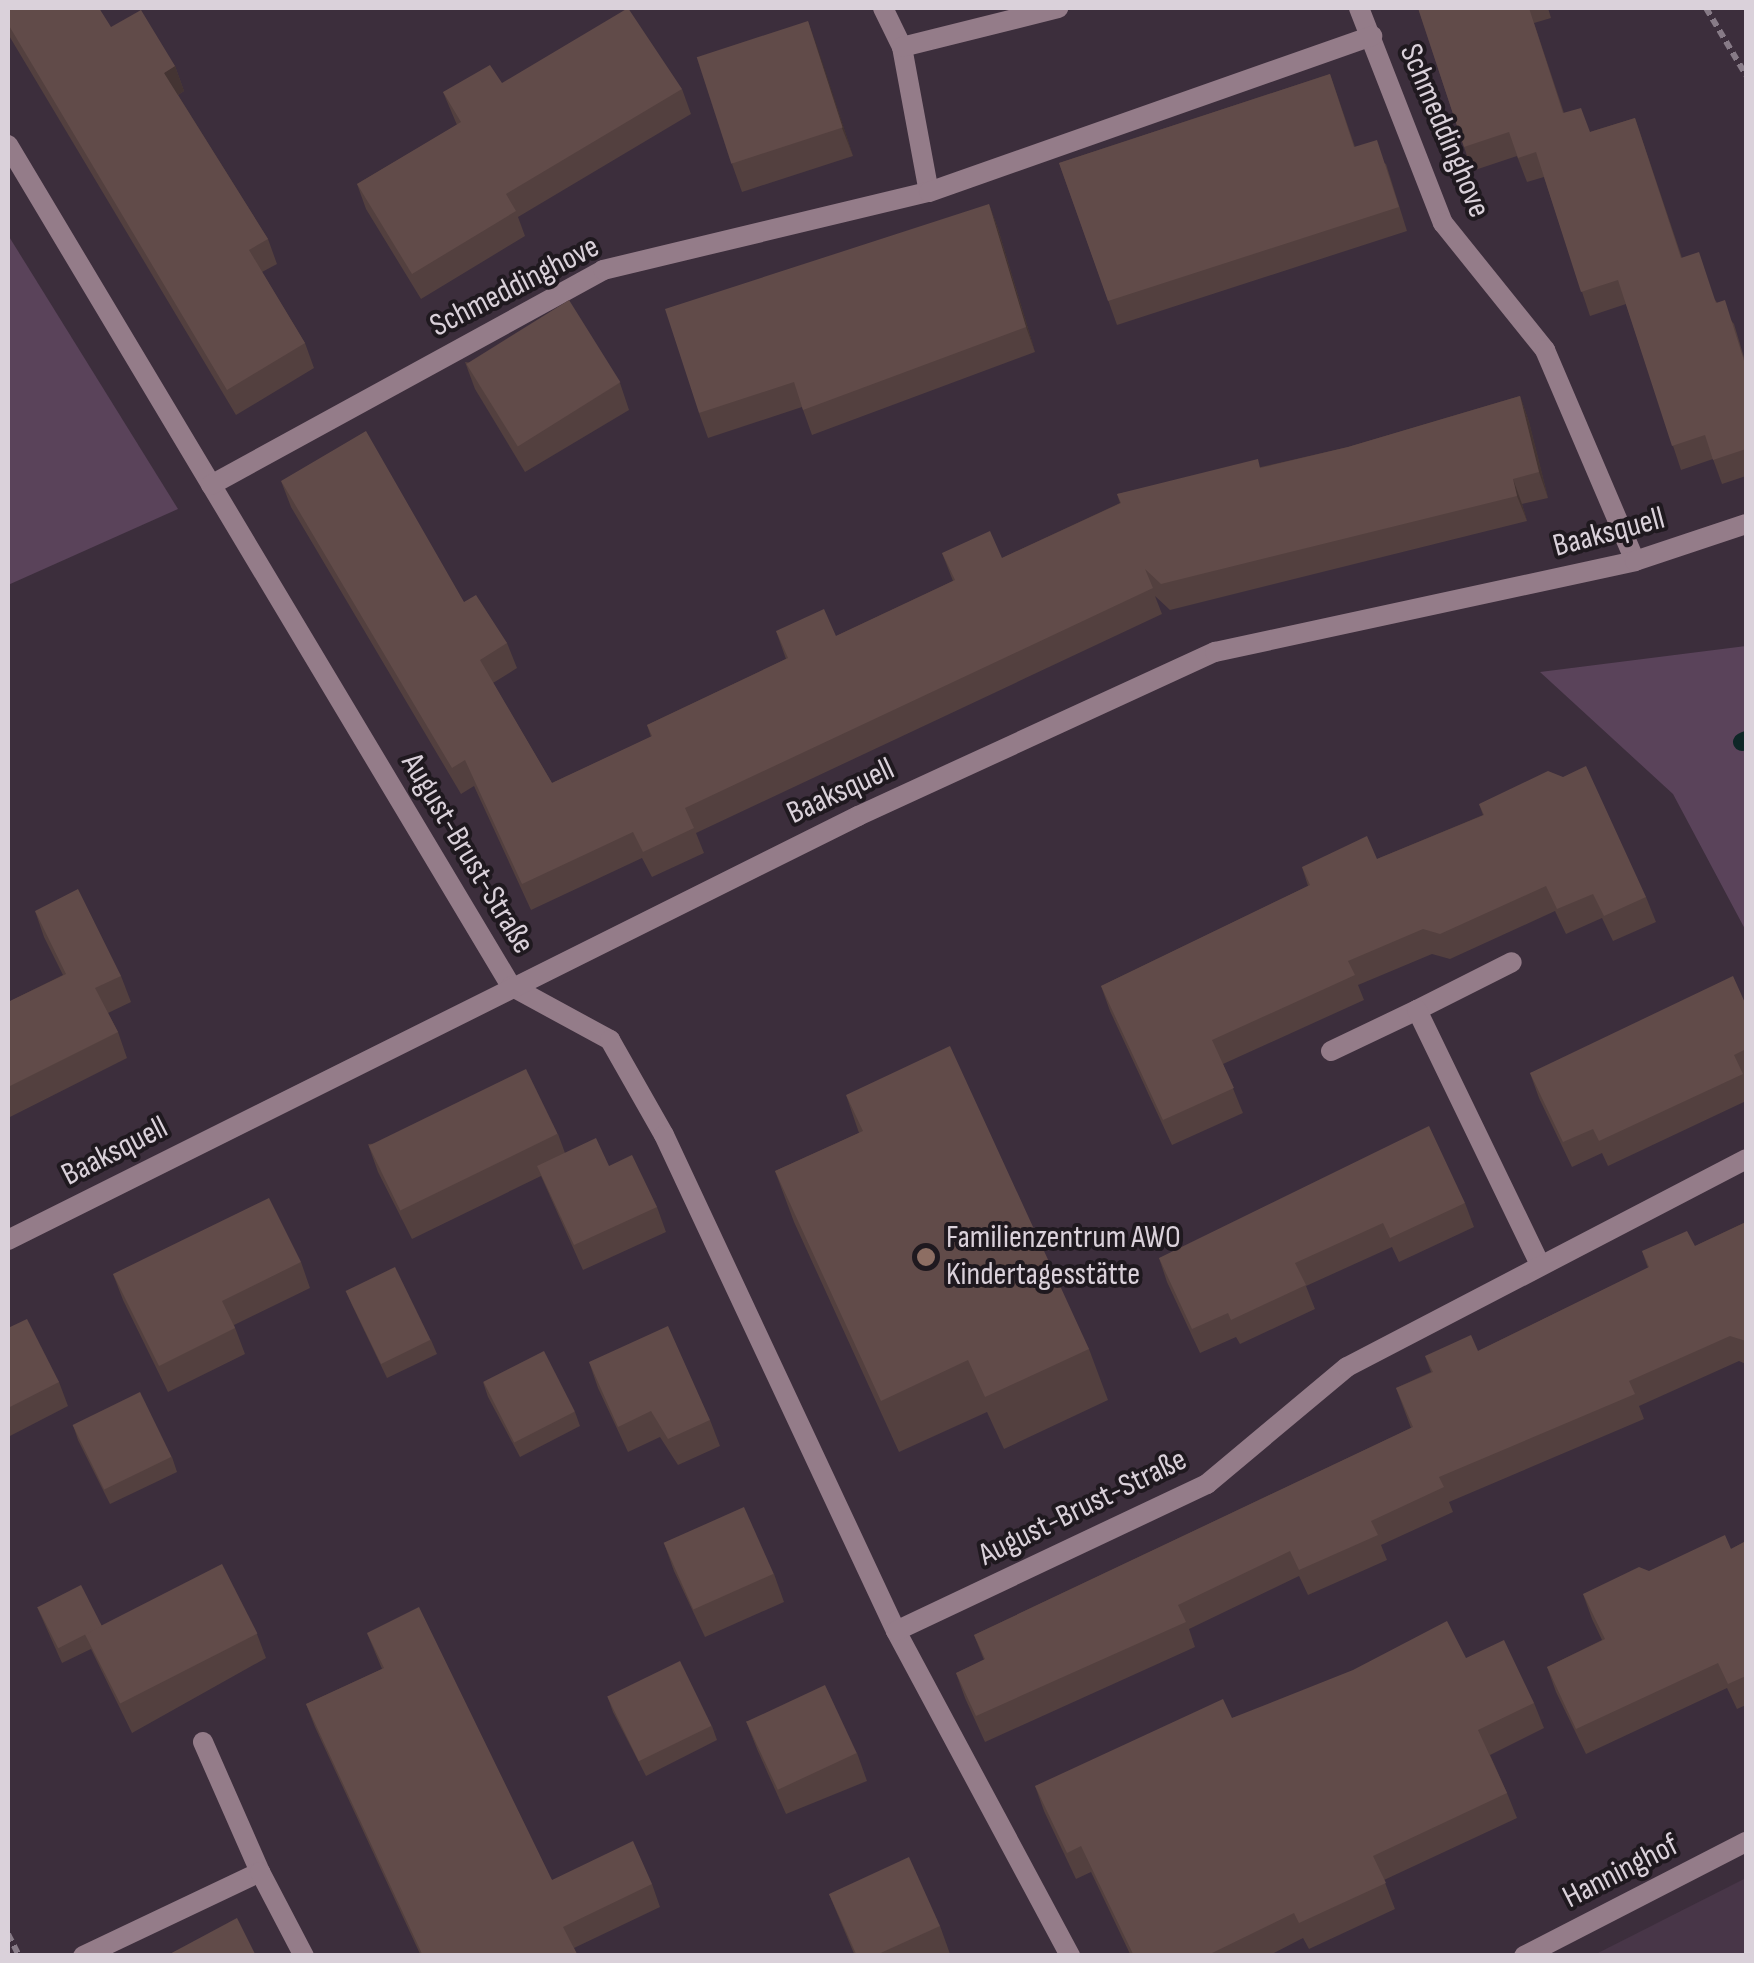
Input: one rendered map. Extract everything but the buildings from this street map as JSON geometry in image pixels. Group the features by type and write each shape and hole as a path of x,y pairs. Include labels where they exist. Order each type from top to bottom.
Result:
{"street":[{"path":"883,8 902,47 929,192"},
{"path":"902,47 1058,8"},
{"name":"Schmeddinghove","path":"1360,8 1442,223 1545,350 1635,561"},
{"name":"Schmeddinghove","path":"211,485 603,270 929,192 1372,36"},
{"name":"August-Brust-Straße","path":"8,145 512,986 610,1040 664,1134 896,1631 1070,1956"},
{"name":"Baaksquell","path":"8,1240 512,986 1215,652 1635,561 1746,524"},
{"path":"1331,1051 1512,962"},
{"path":"1417,1010 1540,1266"},
{"name":"August-Brust-Straße","path":"896,1631 1207,1484 1347,1368 1746,1159"},
{"path":"203,1742 260,1872 304,1956"},
{"name":"Hanninghof","path":"1524,1956 1746,1842"},
{"path":"84,1956 260,1872"}],"path":[{"path":"1706,8 1746,74"},
{"path":"8,1934 18,1956"}],"shaded area":[{"path":"8,235 178,509 8,585"},
{"path":"1746,646 1746,931 1673,794 1540,672"},
{"path":"1746,1878 1746,1955 1594,1955"}],"waterway":[{"path":"1742,742 1746,740"}],"place":[{"name":"Familienzentrum AWO Kindertagesstätte","path":"926,1257"}]}
